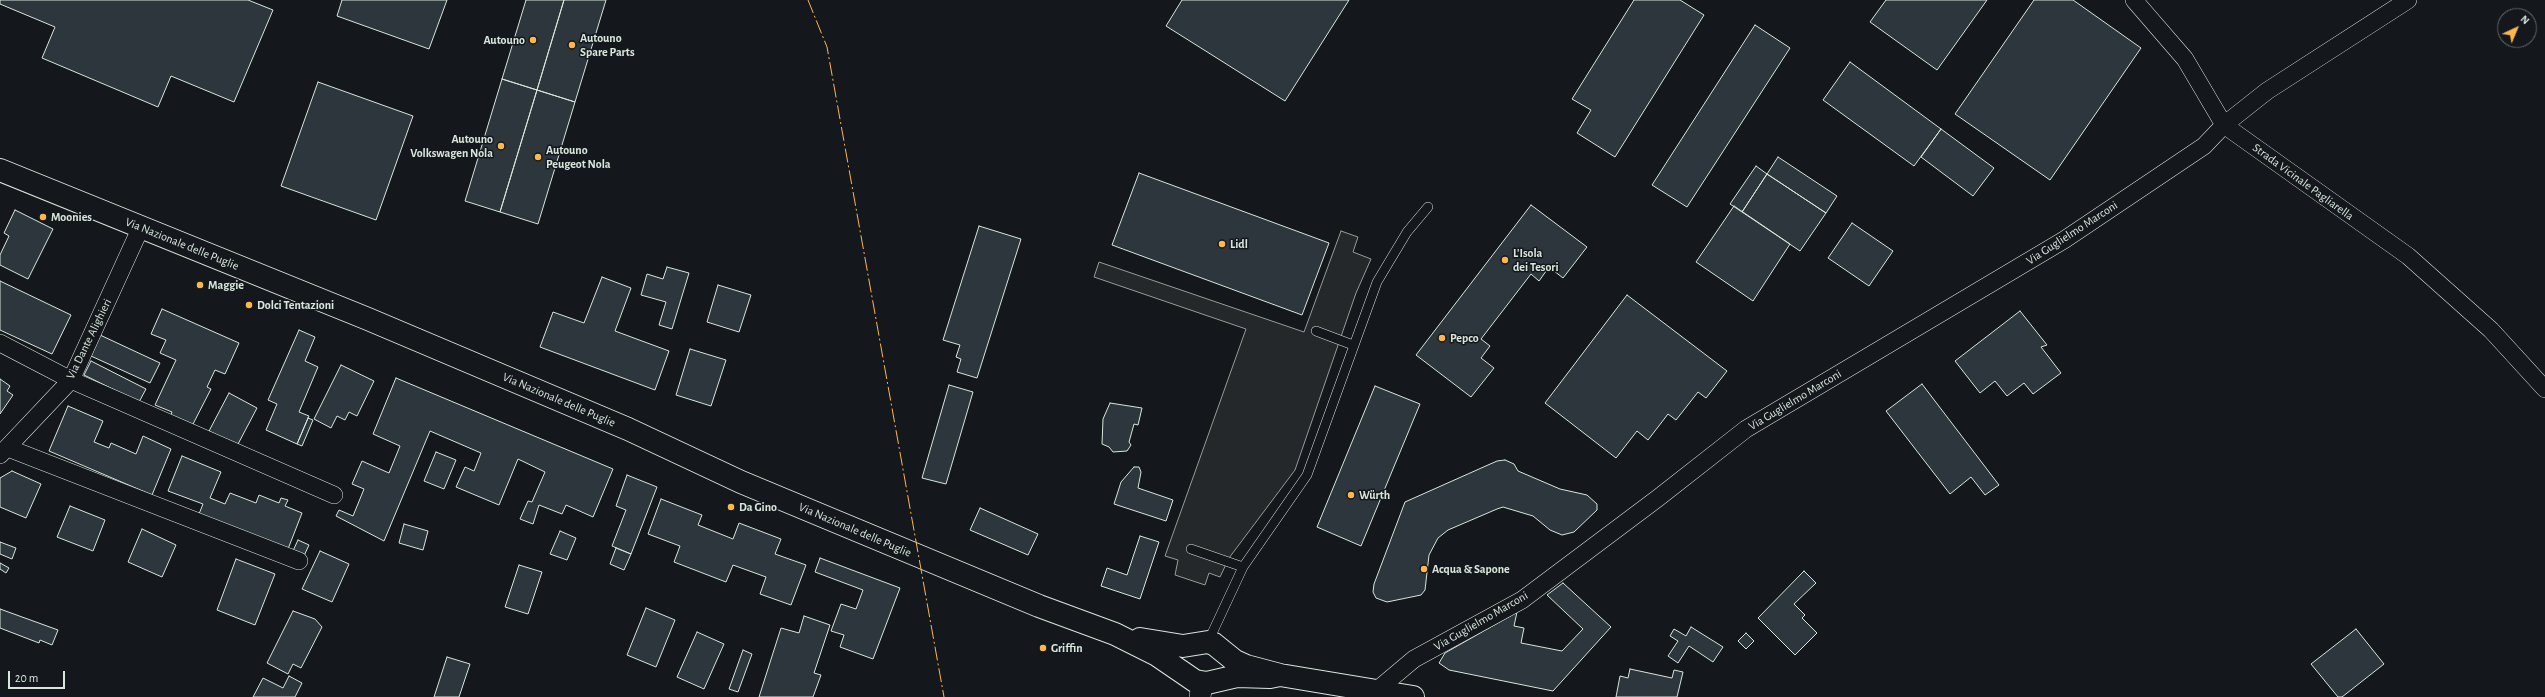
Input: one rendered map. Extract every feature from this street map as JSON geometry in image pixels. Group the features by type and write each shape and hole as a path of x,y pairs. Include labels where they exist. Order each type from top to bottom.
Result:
{"main road":[{"name":"Via Nazionale delle Puglie","path":"0,170 368,319 628,429 740,482 1039,606 1115,634 1157,655 1201,684"},
{"name":"Via Nazionale delle Puglie","path":"1115,634 1172,645 1207,645"},
{"path":"1207,645 1235,661 1280,675 1413,697"},
{"path":"1207,645 1222,653 1225,665 1220,675 1201,684 1186,671 1184,658 1186,652 1207,645"},
{"path":"1201,684 1238,676 1270,677 1280,675"}],"street":[{"path":"2134,0 2185,59 2224,125 2267,91 2408,0"},
{"name":"Strada Vicinale Pagliarella","path":"2224,125 2408,256 2491,330 2545,389"},
{"name":"Via Guglielmo Marconi","path":"1376,691 1414,659 1522,600 1658,498 1746,429 2064,240 2204,146 2224,125"},
{"name":"Via Dante Alighieri","path":"4,452 71,380 141,227"},
{"path":"0,343 71,380 334,495"},
{"path":"4,452 299,561"}],"lane":[{"path":"1207,645 1243,567 1307,476 1353,344 1377,282 1386,264 1407,232 1428,207"},
{"path":"1316,330 1353,344"},
{"path":"1191,549 1243,567"}],"shaded area":[{"path":"1341,231 1358,237 1353,252 1371,259 1356,293 1295,470 1229,558 1220,577 1209,573 1205,585 1175,575 1178,560 1165,556 1246,329 1094,277 1099,262 1304,332"}],"building":[{"path":"0,0 248,0 273,10 234,102 171,76 158,107 42,58 55,27 0,4"},
{"path":"342,0 447,0 429,49 337,16"},
{"name":"Autouno","path":"526,0 564,0 537,90 502,79"},
{"name":"Autouno Spare Parts","path":"564,0 606,0 575,102 537,90"},
{"path":"1182,0 1349,0 1285,101 1166,26"},
{"path":"1634,0 1680,0 1704,15 1615,157 1577,133 1591,110 1572,99"},
{"path":"1886,0 1987,0 1937,70 1870,22"},
{"path":"2034,0 2073,0 2141,48 2050,180 1955,114"},
{"path":"1755,25 1790,48 1687,207 1652,185"},
{"path":"1850,62 1941,129 1914,166 1823,100"},
{"name":"Autouno Volkswagen Nola","path":"502,79 537,90 500,212 465,201"},
{"path":"318,82 413,116 376,220 281,186"},
{"name":"Autouno Peugeot Nola","path":"537,90 575,102 538,224 500,212"},
{"path":"1941,129 1994,168 1973,196 1921,157"},
{"path":"1778,157 1837,196 1826,213 1767,174"},
{"path":"1756,166 1767,174 1742,212 1730,204"},
{"path":"1139,173 1329,243 1302,315 1112,245"},
{"path":"1767,174 1826,213 1800,251 1742,212"},
{"path":"1531,205 1587,247 1563,278 1549,267 1539,281 1531,274 1481,339 1490,346 1481,358 1494,368 1471,397 1416,355"},
{"path":"1734,206 1790,244 1753,301 1696,262"},
{"path":"15,210 53,229 28,279 0,265 0,255 9,236 4,233"},
{"path":"1852,223 1893,251 1869,286 1828,258"},
{"path":"979,226 1021,239 977,378 957,372 961,359 956,357 960,345 943,340"},
{"path":"667,267 689,273 672,329 659,325 666,302 641,295 647,274 663,279"},
{"path":"602,277 631,288 615,331 669,351 655,390 540,347 553,312 584,323"},
{"path":"0,281 71,315 52,354 0,330"},
{"path":"718,285 751,295 739,332 707,322"},
{"path":"1627,295 1727,371 1706,398 1698,392 1676,420 1668,414 1648,440 1637,431 1616,458 1545,403"},
{"path":"162,309 239,343 225,374 215,370 207,387 211,389 192,426 170,417 172,412 155,405 176,360 160,353 166,340 151,334"},
{"path":"2020,311 2047,345 2041,347 2061,373 2033,394 2024,383 2007,396 1995,381 1980,393 1955,361"},
{"path":"299,330 315,337 305,361 318,367 299,412 309,416 297,444 266,430 277,404 268,400"},
{"path":"100,335 160,363 150,383 91,356"},
{"path":"690,349 726,360 711,406 676,395"},
{"path":"91,361 146,389 139,402 84,375"},
{"path":"341,365 374,381 357,416 349,412 345,420 337,416 331,428 314,419"},
{"path":"396,378 613,469 593,517 566,505 562,514 539,505 533,524 520,519 528,501 532,502 545,472 518,459 499,505 456,487 465,467 474,471 481,453 430,431 384,541 336,516 339,510 353,516 364,489 352,484 362,461 389,473 400,446 373,434"},
{"path":"0,379 10,386 7,391 13,395 0,414"},
{"path":"1922,384 1999,485 1985,495 1971,477 1950,494 1886,411"},
{"path":"949,385 973,392 946,484 922,478"},
{"path":"1375,386 1420,404 1361,546 1317,527"},
{"path":"229,393 257,408 237,446 209,431"},
{"path":"1110,403 1142,408 1138,425 1134,424 1129,442 1131,445 1127,451 1113,452 1109,447 1102,444 1103,419"},
{"path":"68,406 103,421 94,442 109,448 111,443 136,454 143,436 171,449 152,495 49,451"},
{"path":"308,418 313,420 302,446 297,444"},
{"path":"436,452 456,460 444,489 424,481"},
{"path":"182,456 221,472 210,498 225,504 230,493 256,503 259,495 279,503 281,498 288,500 285,506 302,513 288,549 199,514 203,504 168,491"},
{"path":"1505,460 1514,464 1518,471 1560,489 1587,495 1597,504 1597,510 1574,532 1562,535 1550,530 1533,516 1503,507 1497,509 1448,530 1438,538 1429,555 1425,590 1421,595 1387,602 1376,598 1373,592 1374,584 1405,502 1497,461"},
{"path":"1134,467 1139,467 1141,472 1138,488 1173,500 1166,521 1114,504 1121,482"},
{"path":"12,471 41,484 26,518 0,507 0,478"},
{"path":"627,475 657,487 631,554 612,546 626,510 616,506"},
{"path":"661,499 702,515 698,525 733,539 739,523 781,539 775,554 806,565 791,605 760,594 766,577 733,565 726,582 674,562 680,546 648,534"},
{"path":"70,506 105,520 93,551 57,537"},
{"path":"980,508 1038,534 1028,555 970,530"},
{"path":"404,524 428,531 423,550 399,543"},
{"path":"142,529 176,545 162,577 128,562"},
{"path":"560,531 576,538 567,560 550,554"},
{"path":"1140,536 1159,542 1140,599 1101,586 1107,568 1127,575"},
{"path":"298,540 309,545 303,558 292,553"},
{"path":"0,542 16,548 12,559 0,554"},
{"path":"616,548 631,554 624,570 610,564"},
{"path":"320,551 349,564 332,602 302,589"},
{"path":"820,558 900,588 873,659 840,647 844,635 831,631 841,604 856,609 863,590 815,572"},
{"path":"236,559 275,574 255,625 217,610"},
{"path":"0,563 9,568 6,573 0,569"},
{"path":"519,565 542,572 528,614 505,607"},
{"path":"1804,571 1816,583 1794,604 1805,615 1802,618 1817,633 1795,655 1758,618"},
{"path":"1563,583 1611,627 1553,691 1449,670 1439,663 1445,653 1517,612 1514,626 1524,628 1521,643 1562,651 1583,629 1547,595"},
{"path":"646,608 675,620 656,667 627,655"},
{"path":"0,609 58,630 52,645 40,640 39,643 0,628"},
{"path":"293,611 315,619 322,627 301,668 293,664 288,674 267,663"},
{"path":"804,616 830,625 814,673 821,675 813,697 759,697 781,628 799,633"},
{"path":"1691,627 1723,647 1713,662 1689,646 1678,663 1668,656 1678,641 1670,636 1674,629 1686,636"},
{"path":"2356,629 2384,664 2342,697 2338,697 2311,664"},
{"path":"697,632 724,644 704,689 677,677"},
{"path":"1746,633 1754,641 1746,649 1738,641"},
{"path":"743,650 752,654 738,692 729,689"},
{"path":"447,657 470,664 459,697 434,697"},
{"path":"1630,669 1672,678 1674,670 1683,672 1677,697 1616,697 1620,676 1628,678"},
{"path":"289,676 302,683 295,697 253,697 263,678 283,688"}],"power":[{"path":"808,0 827,47 944,697"}],"place":[{"name":"Autouno","path":"533,40"},
{"name":"Autouno Spare Parts","path":"572,45"},
{"name":"Autouno Volkswagen Nola","path":"501,146"},
{"name":"Autouno Peugeot Nola","path":"538,157"},
{"name":"Moonies","path":"43,217"},
{"name":"Lidl","path":"1222,244"},
{"name":"L'Isola dei Tesori","path":"1505,260"},
{"name":"Maggie","path":"200,285"},
{"name":"Dolci Tentazioni","path":"249,305"},
{"name":"Pepco","path":"1442,338"},
{"name":"Würth","path":"1351,495"},
{"name":"Da Gino","path":"731,507"},
{"name":"Acqua & Sapone","path":"1424,569"},
{"name":"Griffin","path":"1043,648"}]}
